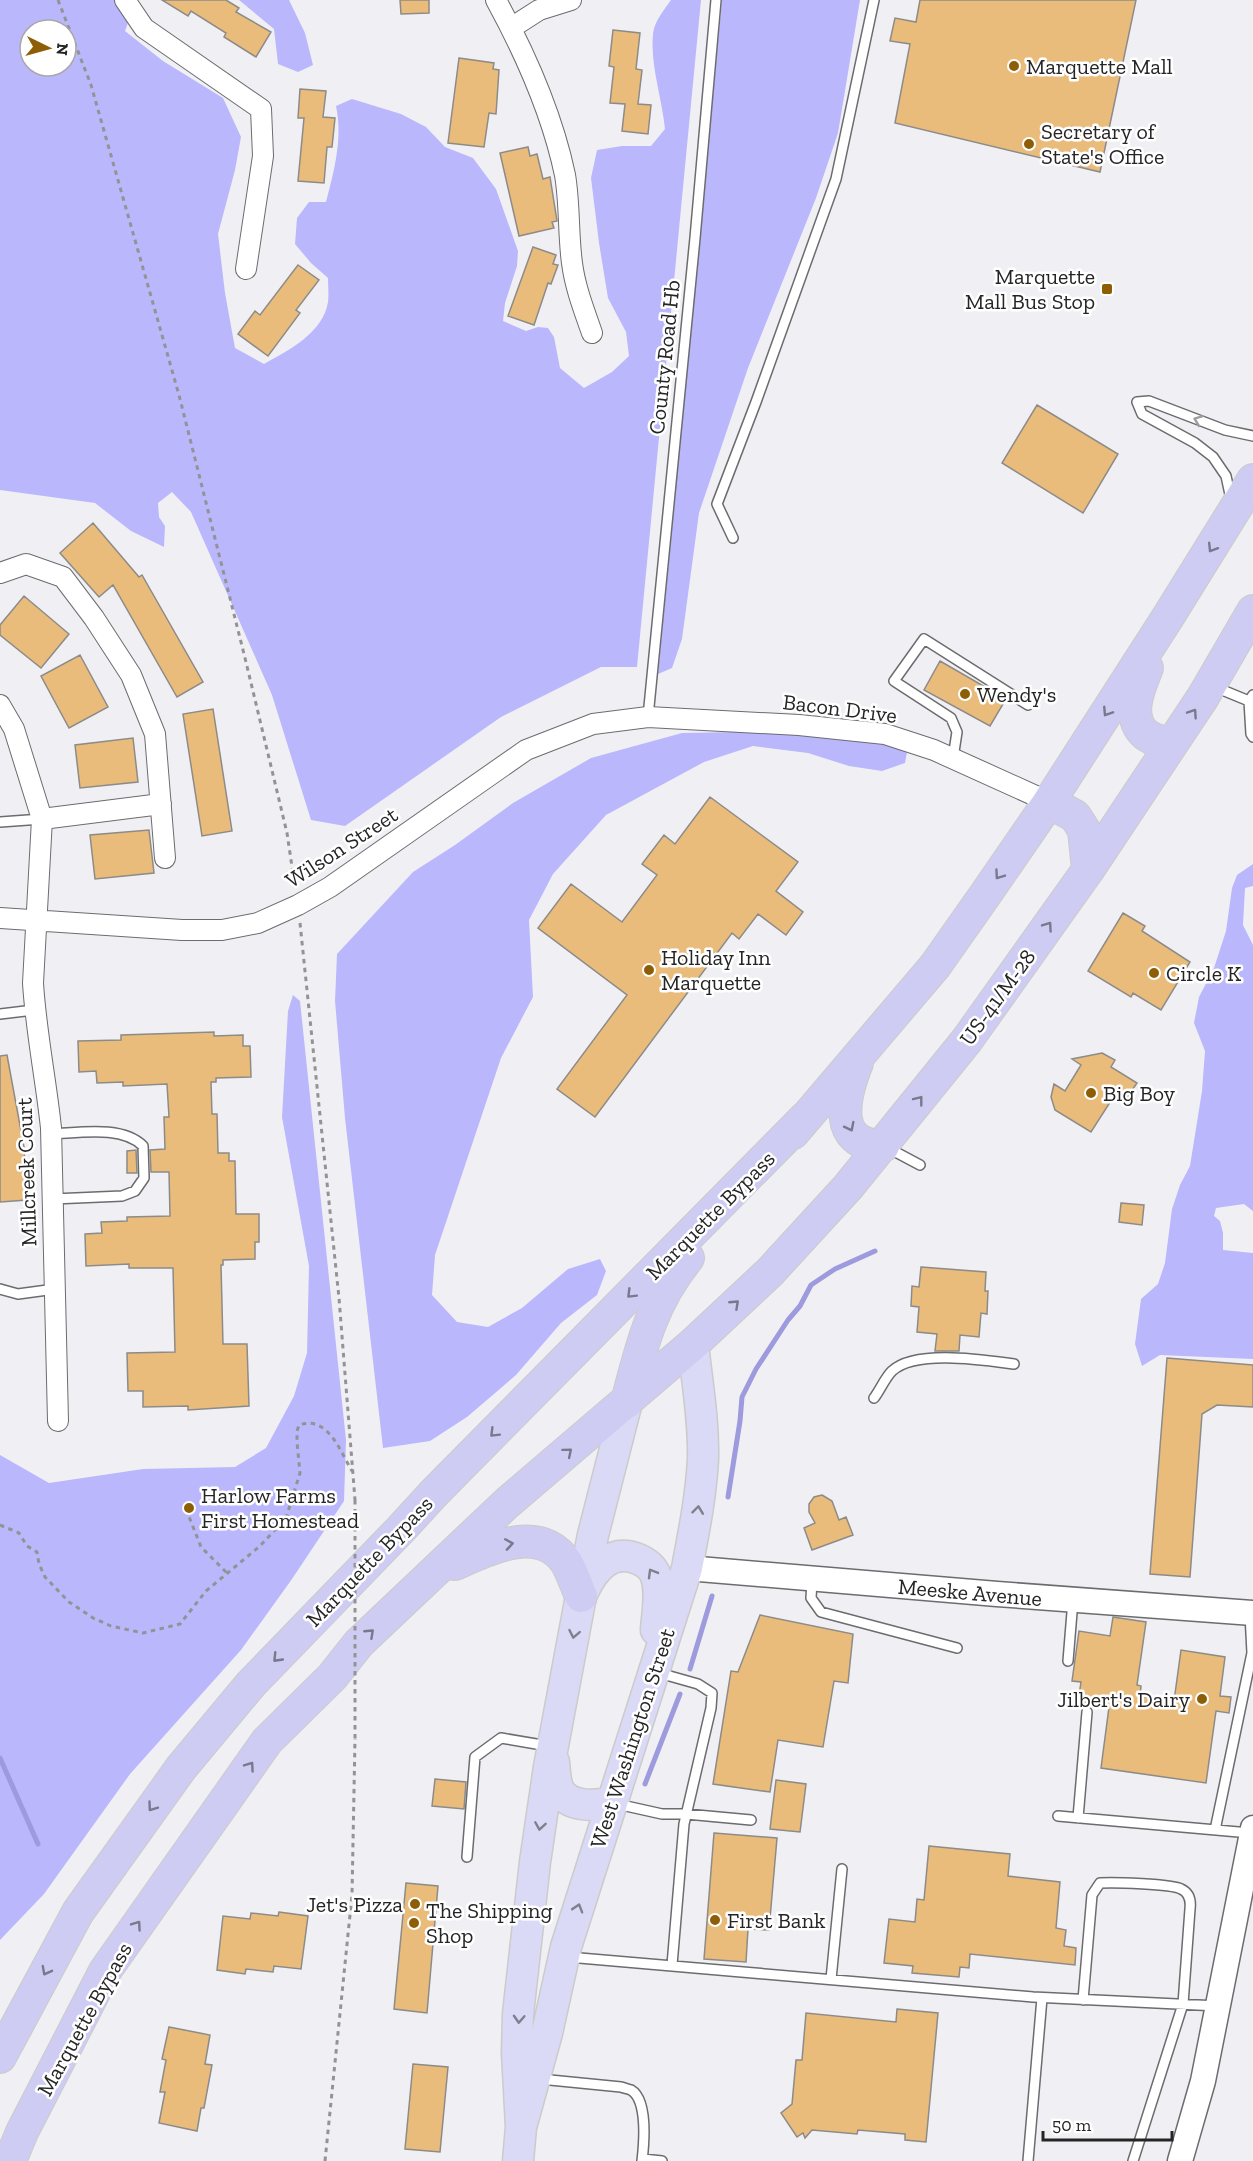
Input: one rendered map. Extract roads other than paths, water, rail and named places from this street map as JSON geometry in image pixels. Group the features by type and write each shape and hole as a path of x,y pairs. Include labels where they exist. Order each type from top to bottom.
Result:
{"highway":[{"path":"627,1402 641,1347 655,1309 673,1276 935,966 1049,802 1253,480"},
{"path":"1168,617 1143,679 1135,710 1137,721 1144,733 1171,745"},
{"name":"US-41/M-28","path":"693,1344 770,1272 848,1187 967,1040 1088,870 1251,619"},
{"path":"1049,802 1075,816 1084,830 1088,870"},
{"path":"862,1052 845,1100 847,1124 860,1141 869,1145 883,1146"},
{"name":"Marquette Bypass","path":"0,2057 78,1912 181,1768 251,1684 434,1493 805,1118"},
{"name":"Marquette Bypass","path":"10,2161 22,2132 105,1971 267,1741 332,1677 359,1643 507,1503 693,1344"},
{"path":"435,1573 502,1544 529,1542 551,1548 559,1554 572,1573 581,1596"}],"main road":[{"name":"West Washington Street","path":"521,2127 564,1956 687,1568 698,1512 703,1458 702,1414 693,1344"},
{"name":"West Washington Street","path":"518,2161 521,2127 517,2053 528,1917 553,1747 581,1596 593,1535 627,1402"},
{"path":"581,1596 596,1569 605,1561 625,1555 642,1561 650,1567 655,1574 658,1586 653,1672"},
{"path":"553,1747 556,1782 564,1797 572,1802 586,1805 611,1802"}],"street":[{"path":"125,0 144,28 261,110 263,156 246,269"},
{"path":"496,0 533,72 562,166 565,177 571,261 576,287 592,333"},
{"path":"511,28 539,10 571,0"},
{"path":"0,573 26,564 63,577 94,618 131,675 155,734 165,858"},
{"path":"0,705 14,729 42,819 161,804"},
{"name":"Bacon Drive","path":"648,717 799,725 885,734 934,750 1049,802"},
{"name":"Wilson Street","path":"0,918 182,930 222,930 258,923 330,888 526,750 593,724 648,717"},
{"name":"Millcreek Court","path":"42,819 33,983 34,1010 47,1088 51,1134 58,1421"},
{"name":"Meeske Avenue","path":"687,1568 1251,1613"},
{"path":"1180,2161 1203,2081 1252,1831"}],"lane":[{"name":"County Road Hb","path":"648,717 717,0"},
{"path":"733,538 717,504 836,179 874,0"},
{"path":"1234,513 1226,476 1213,457 1195,443 1142,414 1137,402 1149,401 1225,430 1253,436"},
{"path":"953,758 957,732 951,718 894,681 924,639 1028,705"},
{"path":"1210,685 1251,698 1251,734 1253,737"},
{"path":"0,822 42,819"},
{"path":"0,1014 34,1010"},
{"path":"51,1134 121,1133 136,1140 143,1146 144,1178 135,1191 122,1196 53,1199"},
{"path":"883,1146 920,1165"},
{"path":"0,1289 18,1294 55,1289"},
{"path":"874,1398 891,1371 907,1361 943,1358 980,1359 1014,1364"},
{"path":"812,1578 811,1598 821,1612 957,1648"},
{"path":"1068,1661 1073,1600"},
{"path":"1215,1830 1252,1653 1251,1613"},
{"path":"653,1672 698,1684 712,1693 711,1708 686,1814 672,1965"},
{"path":"1078,1818 1087,1712"},
{"path":"467,1857 475,1757 501,1738 553,1747"},
{"path":"611,1802 662,1814 751,1820"},
{"path":"1058,1816 1215,1830 1252,1831"},
{"path":"831,1979 842,1869"},
{"path":"1083,2000 1092,1895 1100,1883 1181,1888 1191,1899 1183,2004 1133,2161"},
{"path":"564,1956 1042,1998 1218,2006"},
{"path":"1028,2161 1042,1998"},
{"path":"534,2079 621,2087 632,2091 639,2099 643,2115 642,2160 662,2161"}],"waterway":[{"path":"728,1497 742,1397 756,1369 788,1320 800,1306 811,1285 835,1269 875,1251"},
{"path":"690,1669 712,1596"},
{"path":"645,1784 680,1694"},
{"path":"0,1758 38,1844"}],"place":[{"name":"Marquette Mall","path":"1014,66"},
{"name":"Secretary of State's Office","path":"1029,144"},
{"name":"Marquette Mall Bus Stop","path":"1107,289"},
{"name":"Wendy's","path":"965,694"},
{"name":"Holiday Inn Marquette","path":"649,970"},
{"name":"Circle K","path":"1154,973"},
{"name":"Big Boy","path":"1091,1093"},
{"name":"Harlow Farms First Homestead","path":"189,1508"},
{"name":"Jilbert's Dairy","path":"1202,1699"},
{"name":"Jet's Pizza","path":"415,1904"},
{"name":"First Bank","path":"715,1920"},
{"name":"The Shipping Shop","path":"414,1923"}]}
